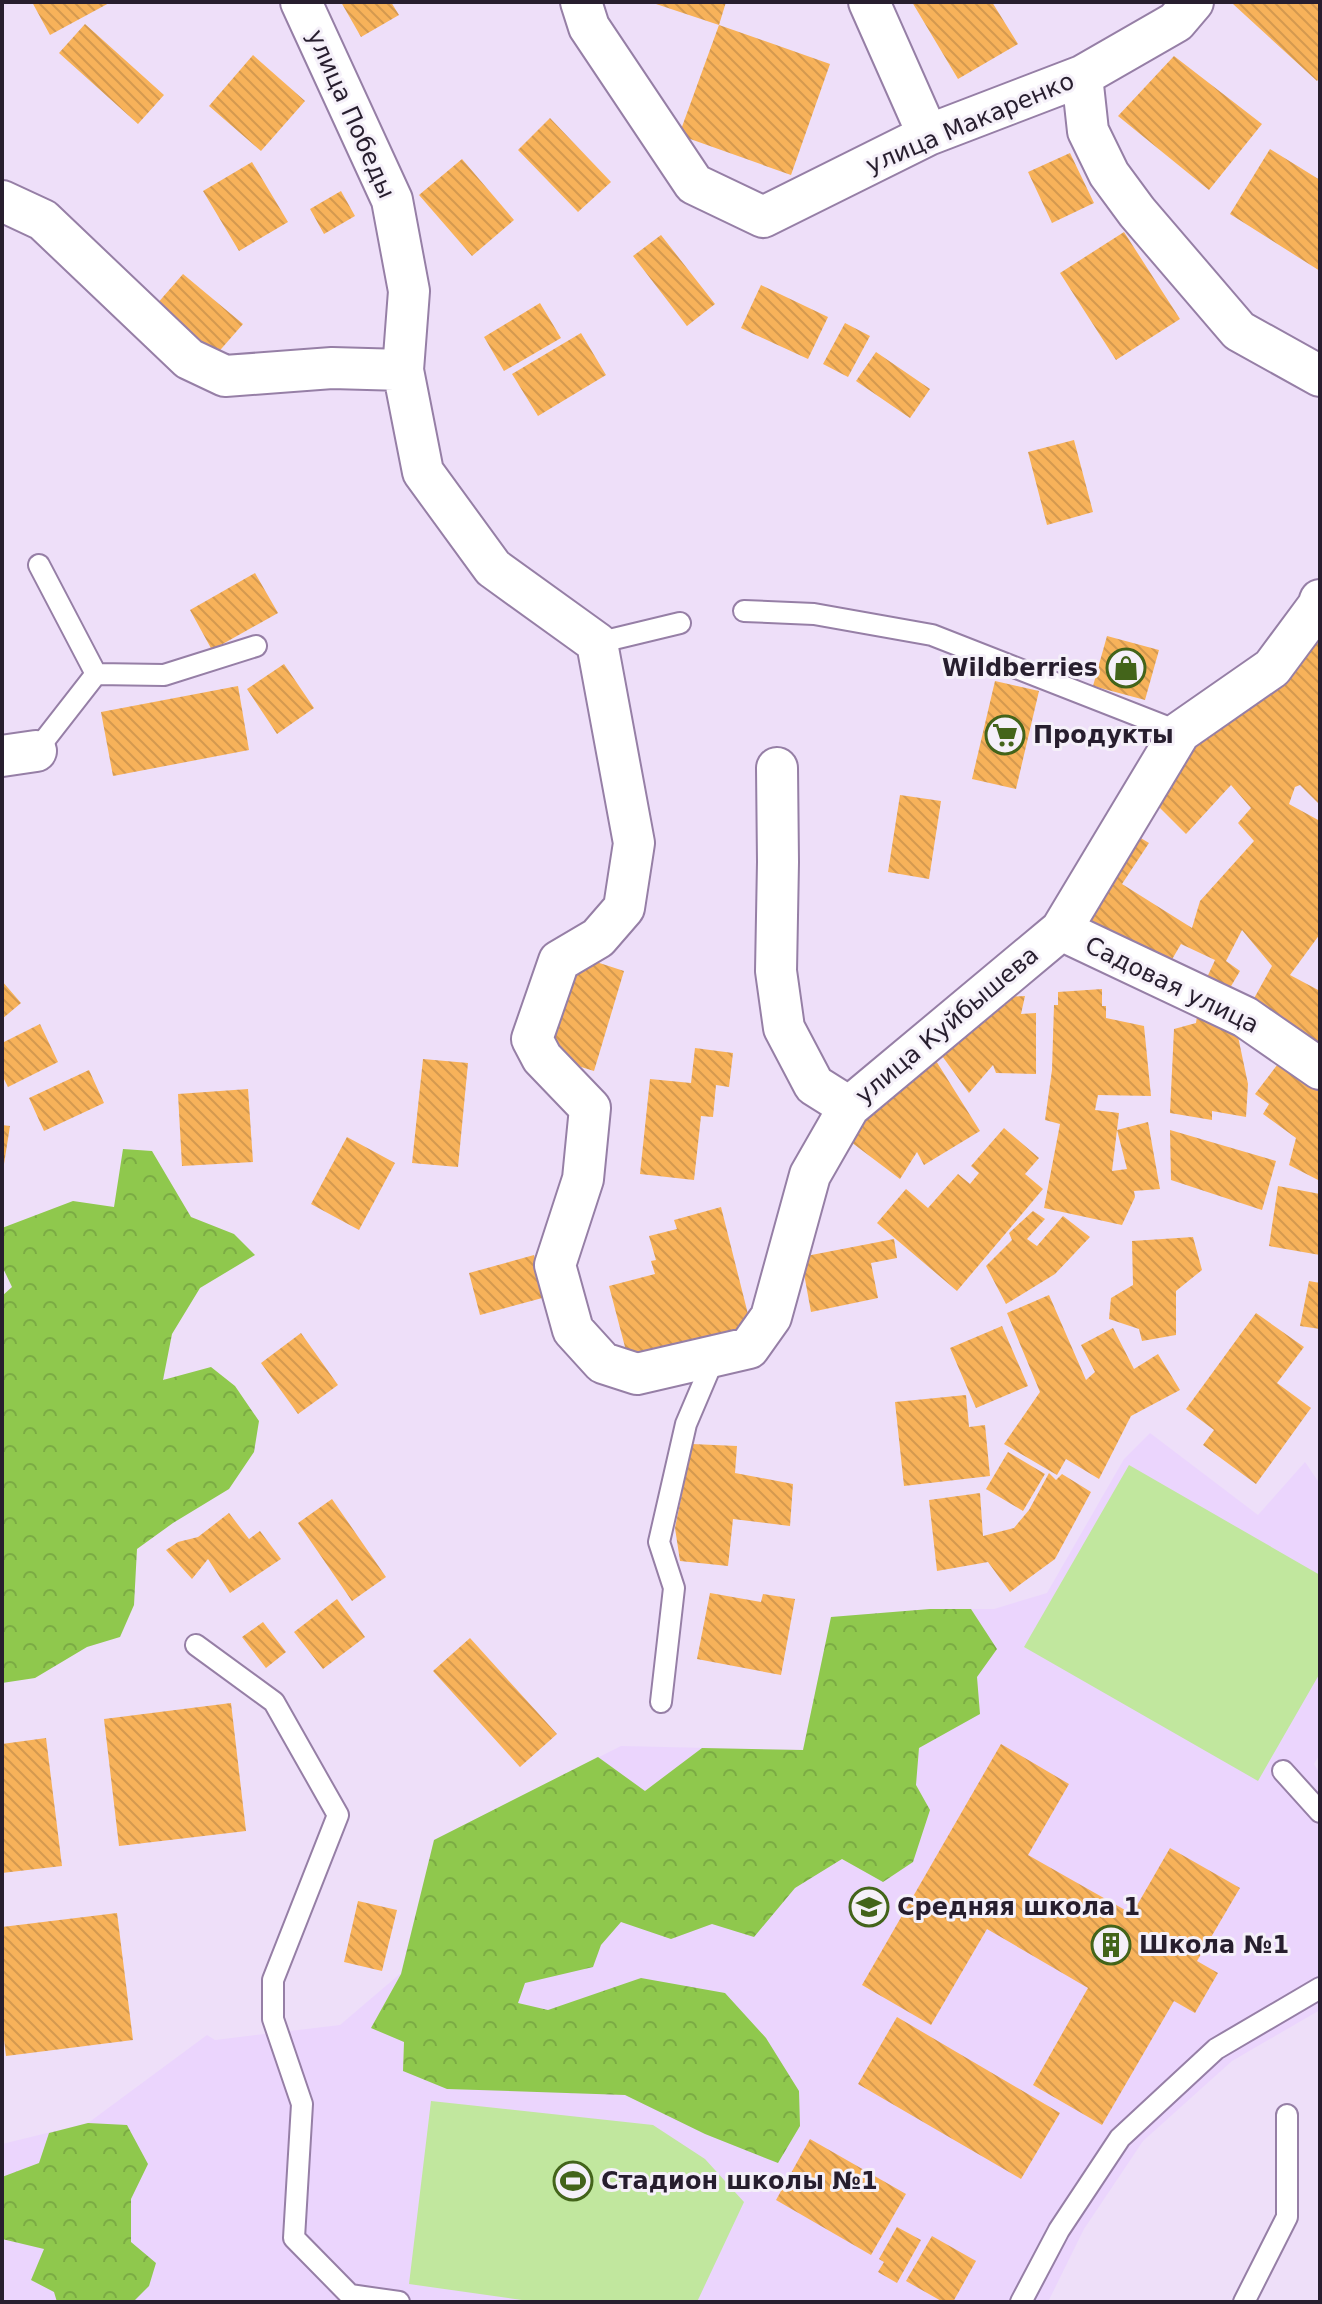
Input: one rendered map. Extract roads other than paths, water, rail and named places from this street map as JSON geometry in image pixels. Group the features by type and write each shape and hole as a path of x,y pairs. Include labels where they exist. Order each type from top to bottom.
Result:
{"street":[{"name":"улица Победы","path":"301,2 392,200 409,291 403,370 423,472 493,568 597,643"},
{"name":"улица Макаренко","path":"581,2 589,27 694,184 763,217 928,135 1082,76 1176,22 1193,2"},
{"path":"869,2 928,135"},
{"path":"1082,76 1088,131 1109,174 1137,212 1239,331 1320,376"},
{"path":"2,200 43,220 189,359 225,376 332,368 403,370"},
{"name":"улица Куйбышева","path":"597,643 634,843 624,908 598,938 559,961 532,1039 542,1058 590,1108 583,1179 555,1265 573,1330 603,1363 637,1374 749,1348 771,1317 810,1175 849,1107 1061,930 1180,732 1272,668 1319,604"},
{"path":"777,768 776,971 784,1028 814,1085 849,1107"},
{"name":"Садовая улица","path":"1061,930 1245,1017 1320,1069"}],"lane":[{"path":"39,565 96,674"},
{"path":"744,611 814,614 932,635 1180,732"},
{"path":"597,643 680,623"},
{"path":"19,754 96,674 164,675 256,646"},
{"path":"661,1702 674,1588 659,1542 686,1424 715,1356"},
{"path":"196,1645 274,1702 338,1815 273,1980 273,2019 302,2104 294,2238 350,2295 399,2302"},
{"path":"1283,1771 1320,1812"},
{"path":"1021,2302 1059,2230 1120,2138 1216,2049 1320,1988"},
{"path":"1244,2302 1287,2217 1287,2115"}],"place":[{"name":"Wildberries","path":"1126,668"},
{"name":"Продукты","path":"1005,735"},
{"name":"Средняя школа 1","path":"869,1907"},
{"name":"Школа №1","path":"1111,1945"},
{"name":"Стадион школы №1","path":"573,2181"}]}
